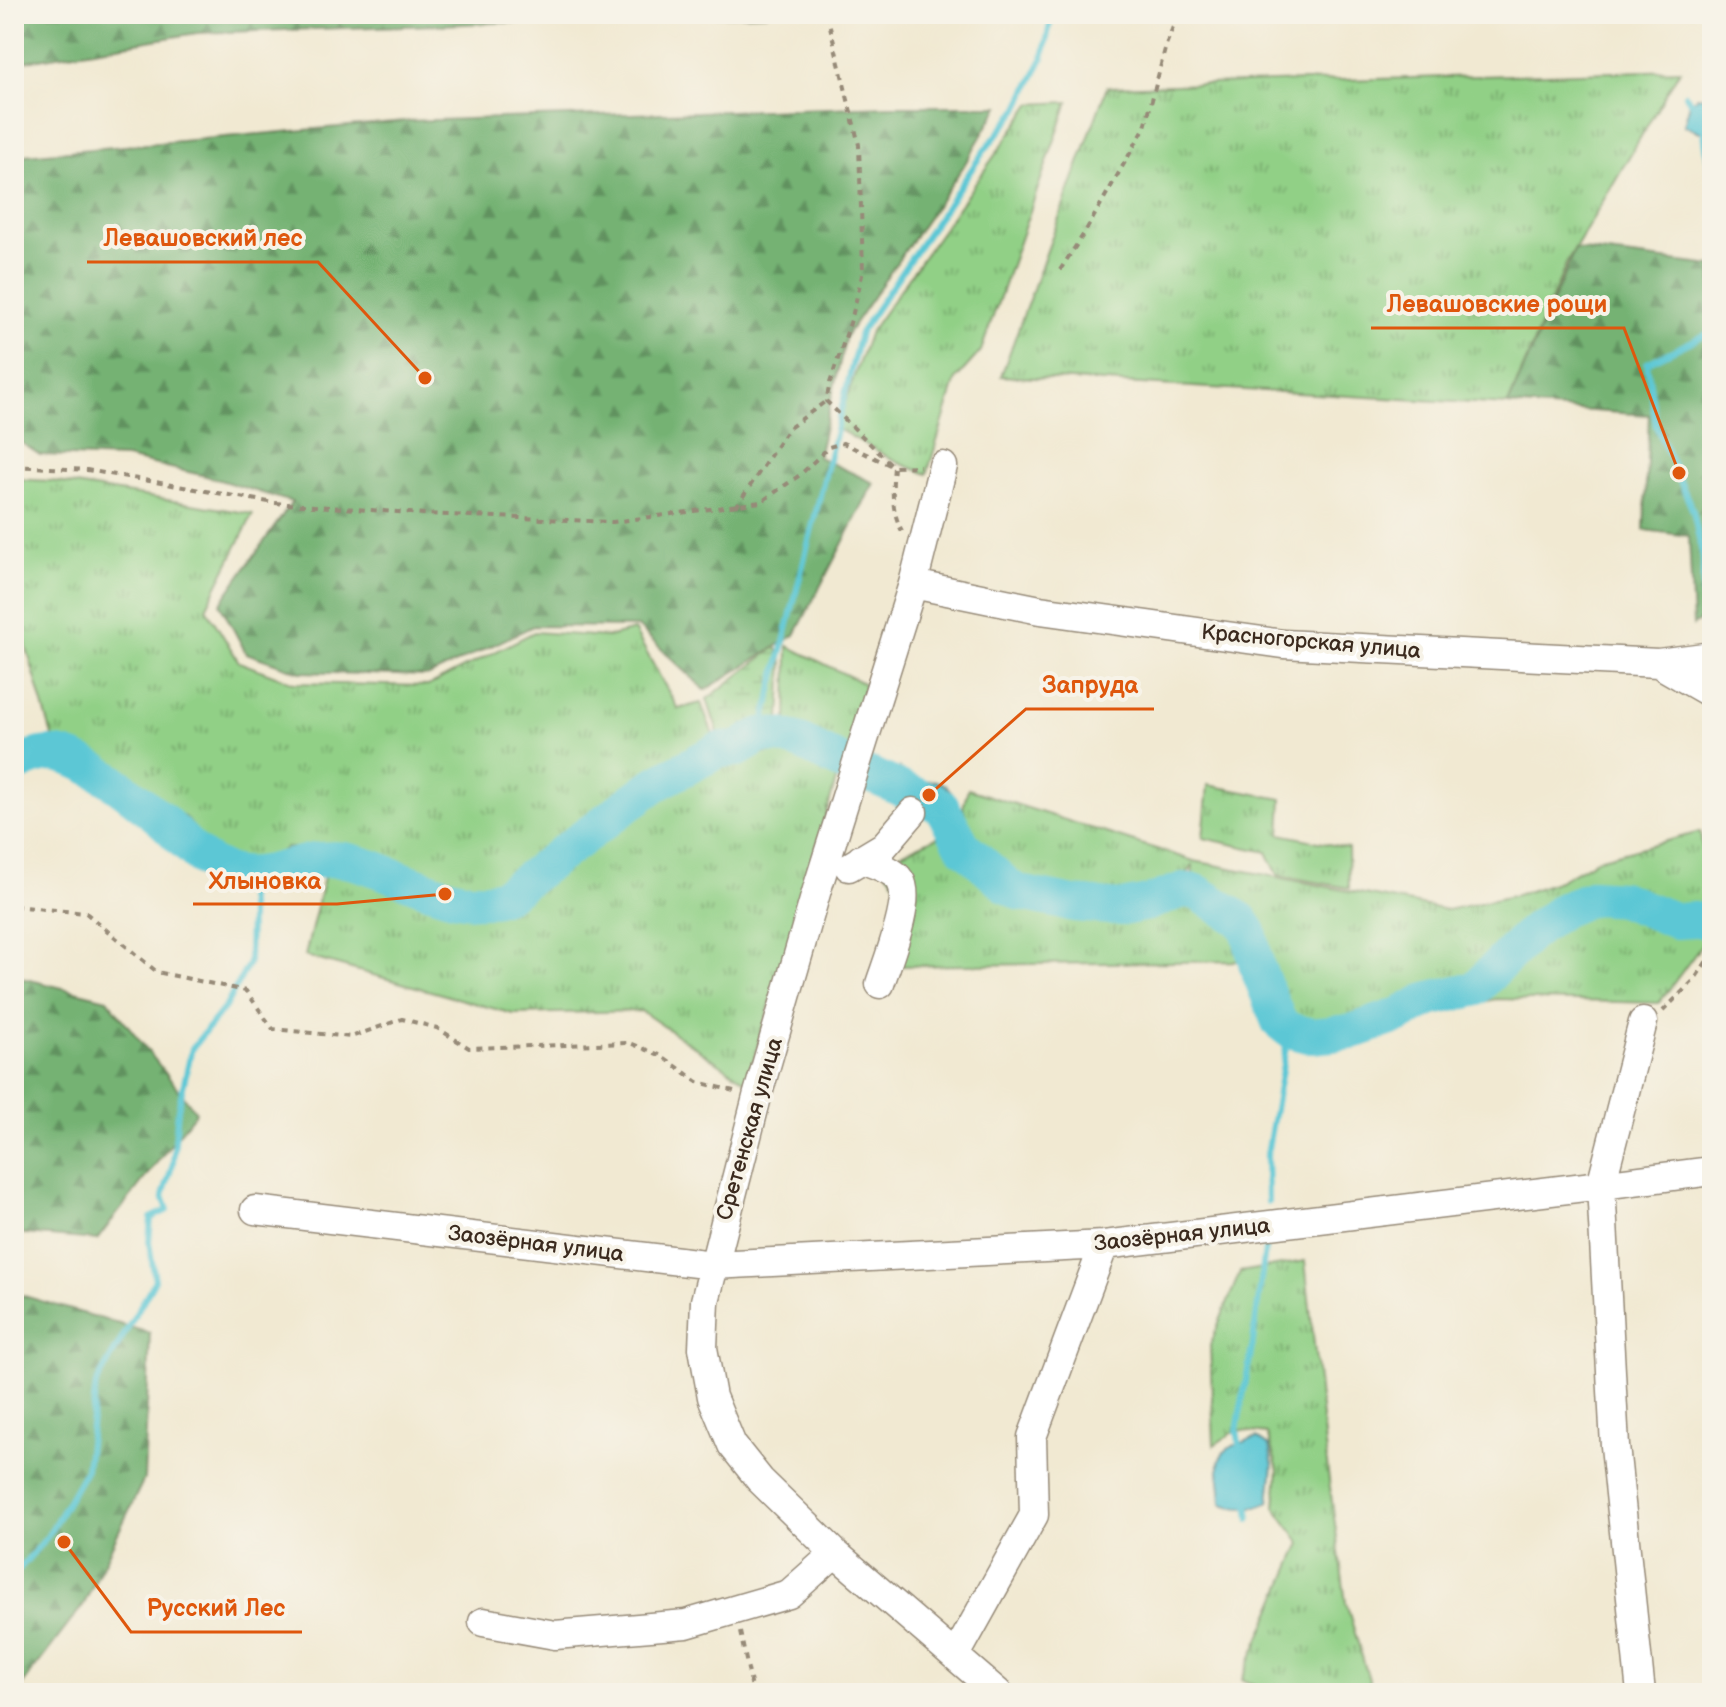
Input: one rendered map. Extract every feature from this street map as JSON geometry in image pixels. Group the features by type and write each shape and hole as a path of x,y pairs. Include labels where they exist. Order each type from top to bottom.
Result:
{"street":[{"name":"Сретенская улица","path":"943,466 916,574 818,886 757,1097 719,1271 705,1301 703,1348 712,1397 732,1445 760,1480 835,1553 959,1650 998,1693"},
{"name":"Красногорская улица","path":"916,574 1040,610 1283,644 1658,663 1712,656"},
{"path":"1658,663 1712,694"},
{"path":"818,886 884,846 913,812"},
{"path":"861,859 887,870 900,880 906,897 880,984"},
{"path":"1641,1693 1615,1446 1601,1185 1643,1022"},
{"name":"Заозёрная улица","path":"255,1210 719,1271 1104,1245 1712,1171"},
{"path":"959,1650 1034,1515 1032,1437 1104,1245"},
{"path":"719,1271 719,1352 737,1420 749,1451 765,1472 959,1650 1015,1693"},
{"path":"483,1622 555,1635 686,1624 789,1594 835,1553"}],"path":[{"path":"736,507 788,429 826,401 863,271 859,145 827,14"},
{"path":"1060,270 1145,127 1166,45 1178,14"},
{"path":"826,401 894,467"},
{"path":"14,466 87,470 274,503 424,514 613,522 761,502 800,475 829,447 843,443 894,467 943,466"},
{"path":"894,467 892,494 896,521 916,574"},
{"path":"14,906 86,913 157,972 246,991 273,1029 351,1037 402,1019 437,1028 469,1048 630,1043 662,1056 698,1082 757,1097"},
{"path":"1643,1022 1667,1008 1695,979 1712,953"},
{"path":"735,1610 753,1693"}],"green space":[{"path":"14,14 768,14 197,33 14,63"},
{"path":"1680,70 1566,264 1508,405 1001,376 1107,87"},
{"path":"1068,102 981,351 956,379 927,474 899,463 836,428 869,334 1031,104"},
{"path":"893,106 999,106 963,167 846,336 818,457 874,483 795,635 705,690 638,627 533,626 429,676 300,672 246,653 220,604 292,502 206,476 126,458 40,455 14,438 14,156 405,121"},
{"path":"1575,249 1712,266 1712,613 1693,625 1689,536 1644,530 1649,415 1508,405"},
{"path":"14,479 51,481 253,514 206,608 239,662 294,683 428,686 534,632 608,637 634,630 678,709 701,703 716,743 613,795 601,815 562,836 546,859 492,892 453,888 377,864 355,852 332,848 286,848 256,867 212,851 186,818 120,774 53,739 14,604"},
{"path":"788,646 865,684 847,761 787,724"},
{"path":"776,647 783,662 780,718 761,735 721,742 707,699"},
{"path":"783,750 837,777 747,1082 641,1011 513,1014 305,956 326,869 464,909 495,912 580,847 697,767"},
{"path":"1208,785 1282,799 1280,834 1348,848 1349,888 1278,875 1267,852 1203,838"},
{"path":"968,789 1194,861 1447,910 1517,895 1559,881 1598,859 1700,832 1712,910 1712,931 1659,1003 1496,999 1396,1023 1325,1028 1289,1020 1254,915 1192,884 1193,864 1185,879 1139,899 1103,904 1031,888 1003,876 958,827"},
{"path":"939,836 1019,900 1123,916 1185,898 1241,939 1244,961 894,966 910,902 880,863"},
{"path":"14,976 107,999 196,1112 97,1240 14,1233"},
{"path":"1305,1261 1346,1603 1373,1693 1270,1693 1242,1679 1301,1543 1275,1507 1278,1469 1267,1434 1237,1430 1214,1445 1210,1345 1240,1272"},
{"path":"14,1293 150,1333 144,1479 84,1604 16,1693"}],"water":[{"path":"1698,96 1712,98 1712,131 1700,132 1684,125 1690,103"},
{"path":"900,769 914,785 931,781 945,785 952,794 948,807 954,812 947,819 923,802 908,796 898,787"},
{"path":"1257,1438 1269,1446 1273,1465 1269,1502 1246,1508 1222,1504 1219,1469 1223,1454 1229,1448"}],"waterway":[{"path":"761,735 860,333 984,151 1018,109 1043,58 1052,14"},
{"path":"1685,95 1696,108"},
{"path":"1703,125 1712,189"},
{"path":"1712,325 1711,332 1647,363 1656,426 1693,511 1703,558 1703,603 1712,622"},
{"path":"14,766 48,754 77,761 139,801 209,863 230,872 258,874 315,861 344,860 363,864 448,896 470,900 489,900 507,894 654,785 719,750 738,749 761,735 781,736 800,742 849,766"},
{"path":"870,775 941,806 963,846 1009,887 1021,893 1074,904 1122,908 1148,903 1183,890 1197,892 1241,920 1249,932 1257,967 1279,1022 1289,1030 1312,1036 1351,1032 1400,1015 1429,999 1475,989 1529,935 1562,910 1593,897 1621,899 1676,921 1712,919"},
{"path":"14,1575 47,1537 86,1469 96,1384 155,1280 149,1242 151,1218 168,1210 163,1196 173,1163 178,1109 192,1048 225,1007 249,963 250,916 246,875"},
{"path":"1268,1202 1267,1154 1289,1030"},
{"path":"1240,1448 1237,1430 1253,1342 1267,1234"},
{"path":"1248,1503 1250,1519"}],"place":[{"name":"Левашовский лес","path":"425,378"},
{"name":"Левашовские рощи","path":"1679,473"},
{"name":"Запруда","path":"929,795"},
{"name":"Хлыновка","path":"445,894"},
{"name":"Русский Лес","path":"64,1542"}]}
